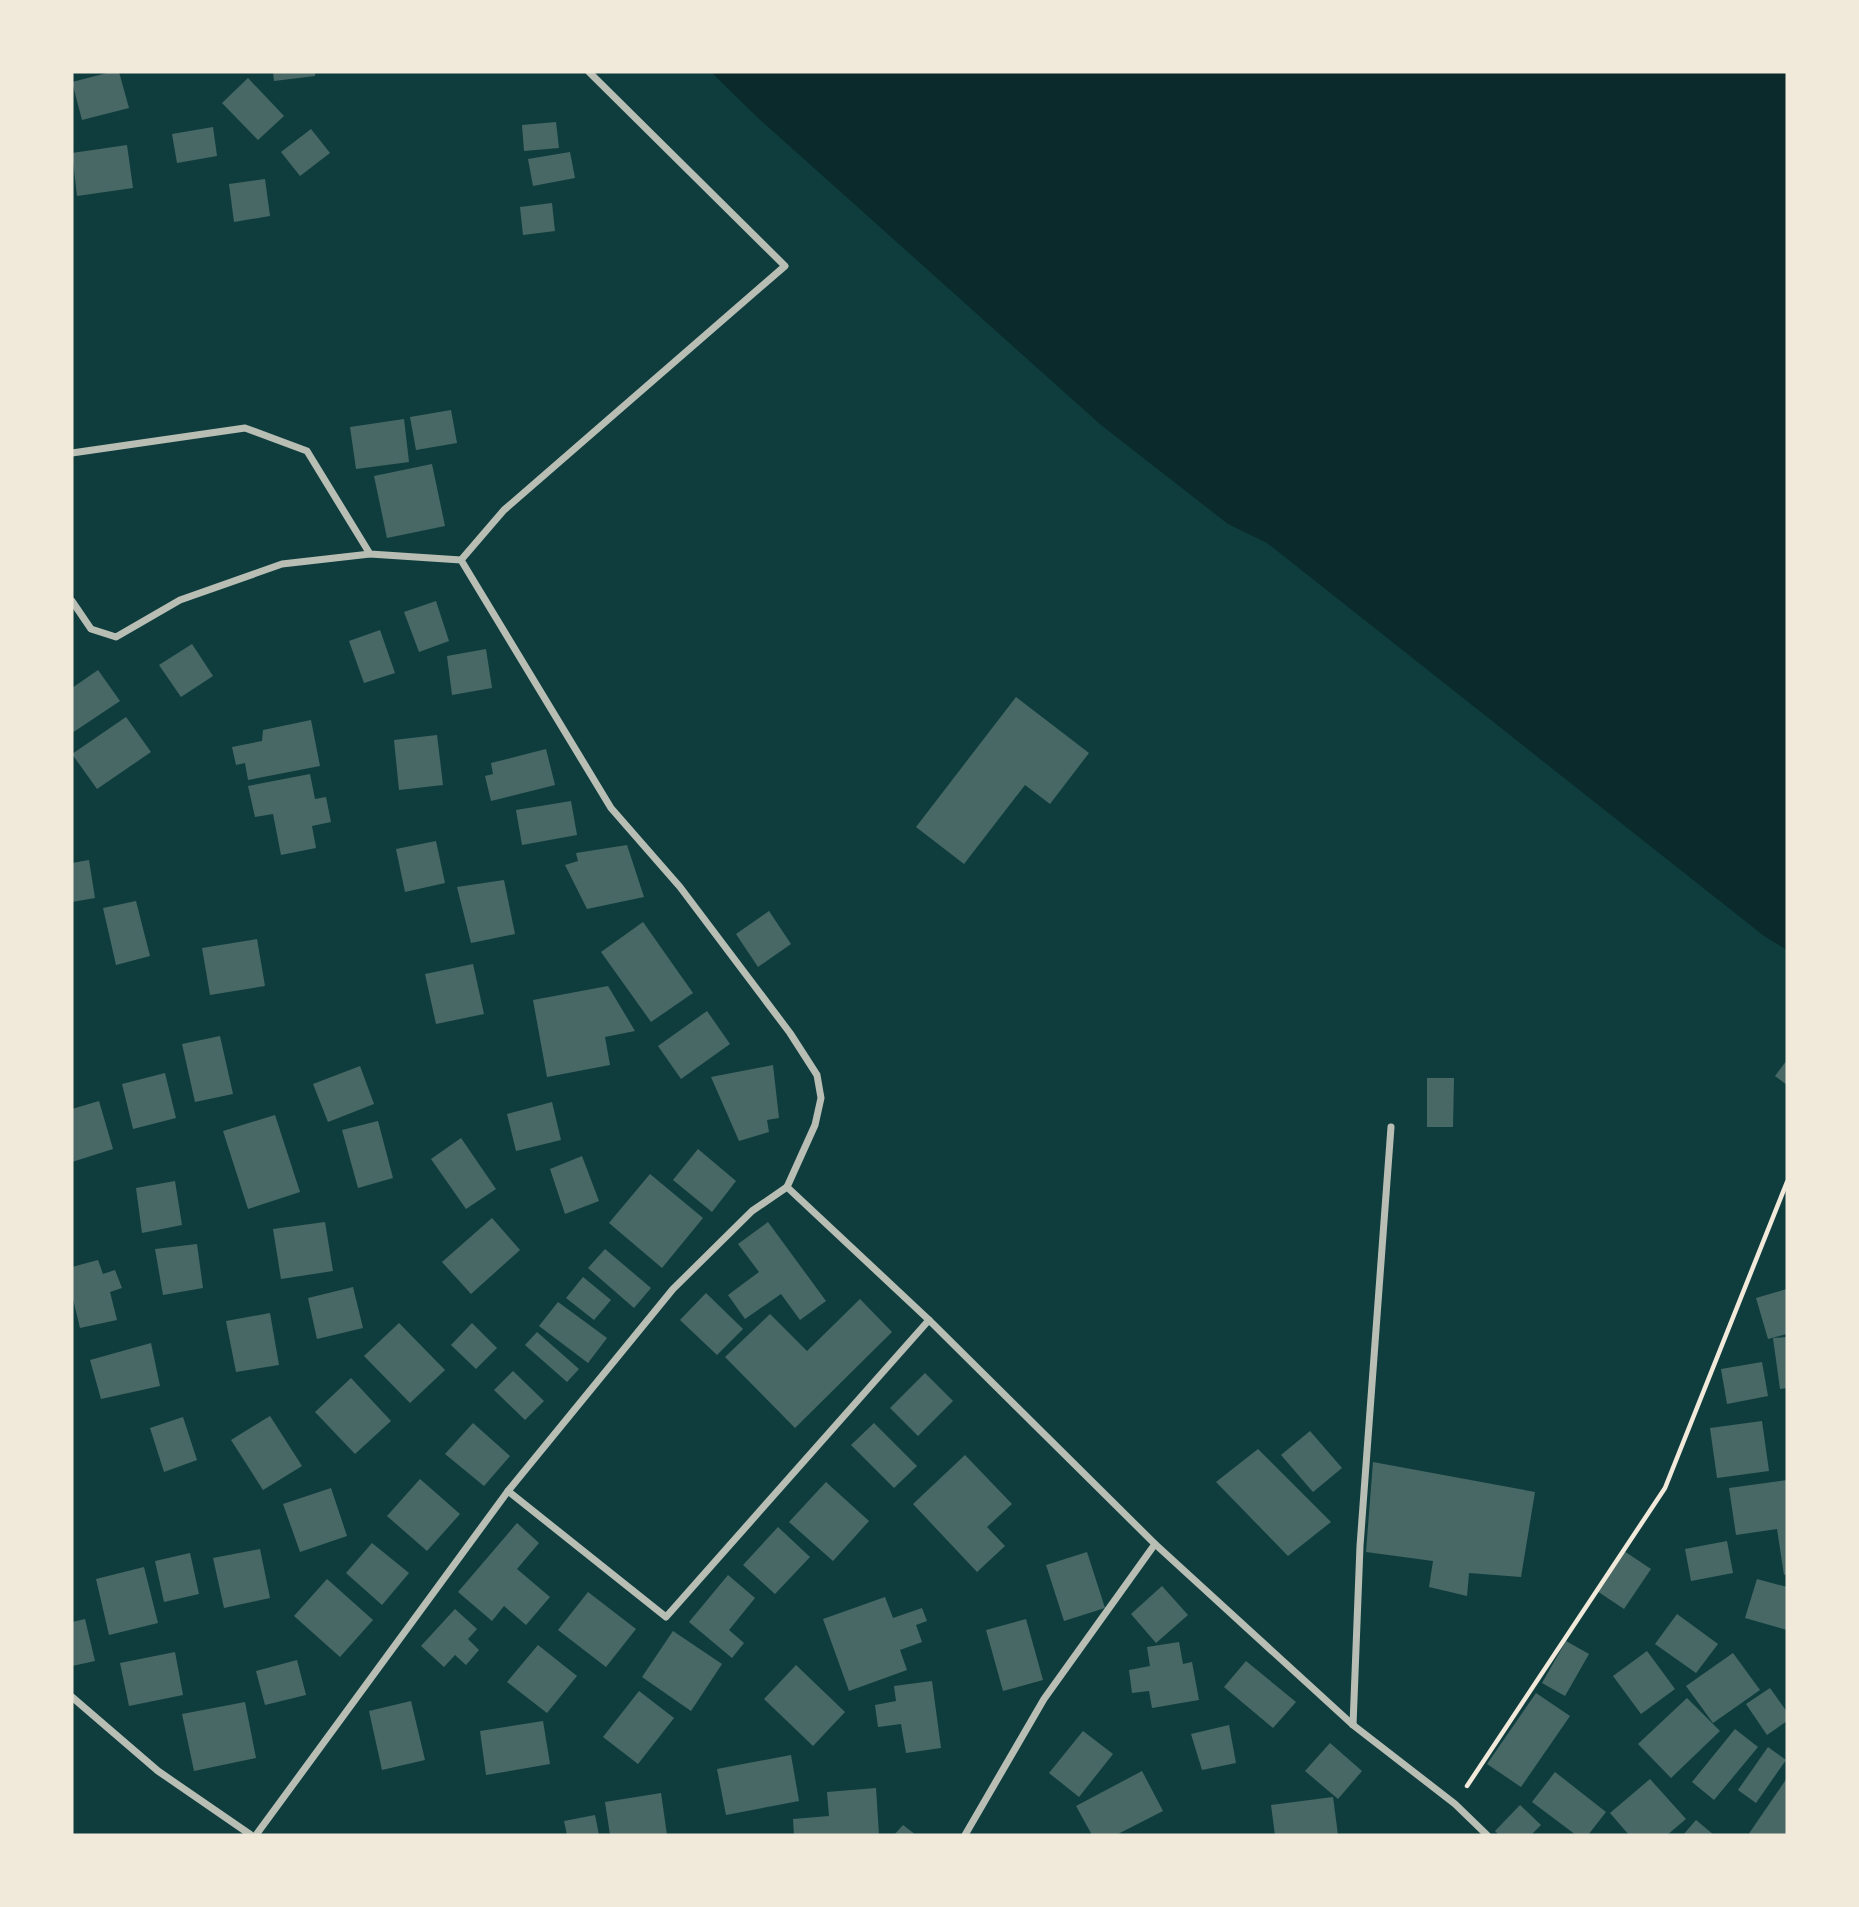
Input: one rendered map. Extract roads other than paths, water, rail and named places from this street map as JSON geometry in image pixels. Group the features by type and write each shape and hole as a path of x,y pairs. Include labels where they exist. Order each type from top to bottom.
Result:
{"street":[{"path":"461,560 504,510 785,266 589,72"},
{"path":"72,453 245,428 306,451 370,554"},
{"path":"72,601 91,629 116,637 180,600 282,564 370,554 461,560"},
{"path":"256,1835 508,1491 673,1289 752,1211 787,1187 815,1125 821,1098 817,1075 790,1033 680,887 611,808 461,560"},
{"path":"1353,1725 1360,1546 1391,1127"},
{"path":"787,1187 929,1320 1155,1544 1353,1725 1455,1804 1487,1835"},
{"path":"508,1491 666,1617 929,1320"},
{"path":"965,1835 1044,1699 1155,1544"},
{"path":"72,1697 158,1771 251,1835"}],"water":[{"path":"711,72 1787,72 1787,950 1764,936 1267,543 1228,524 1101,425 757,117"}]}
